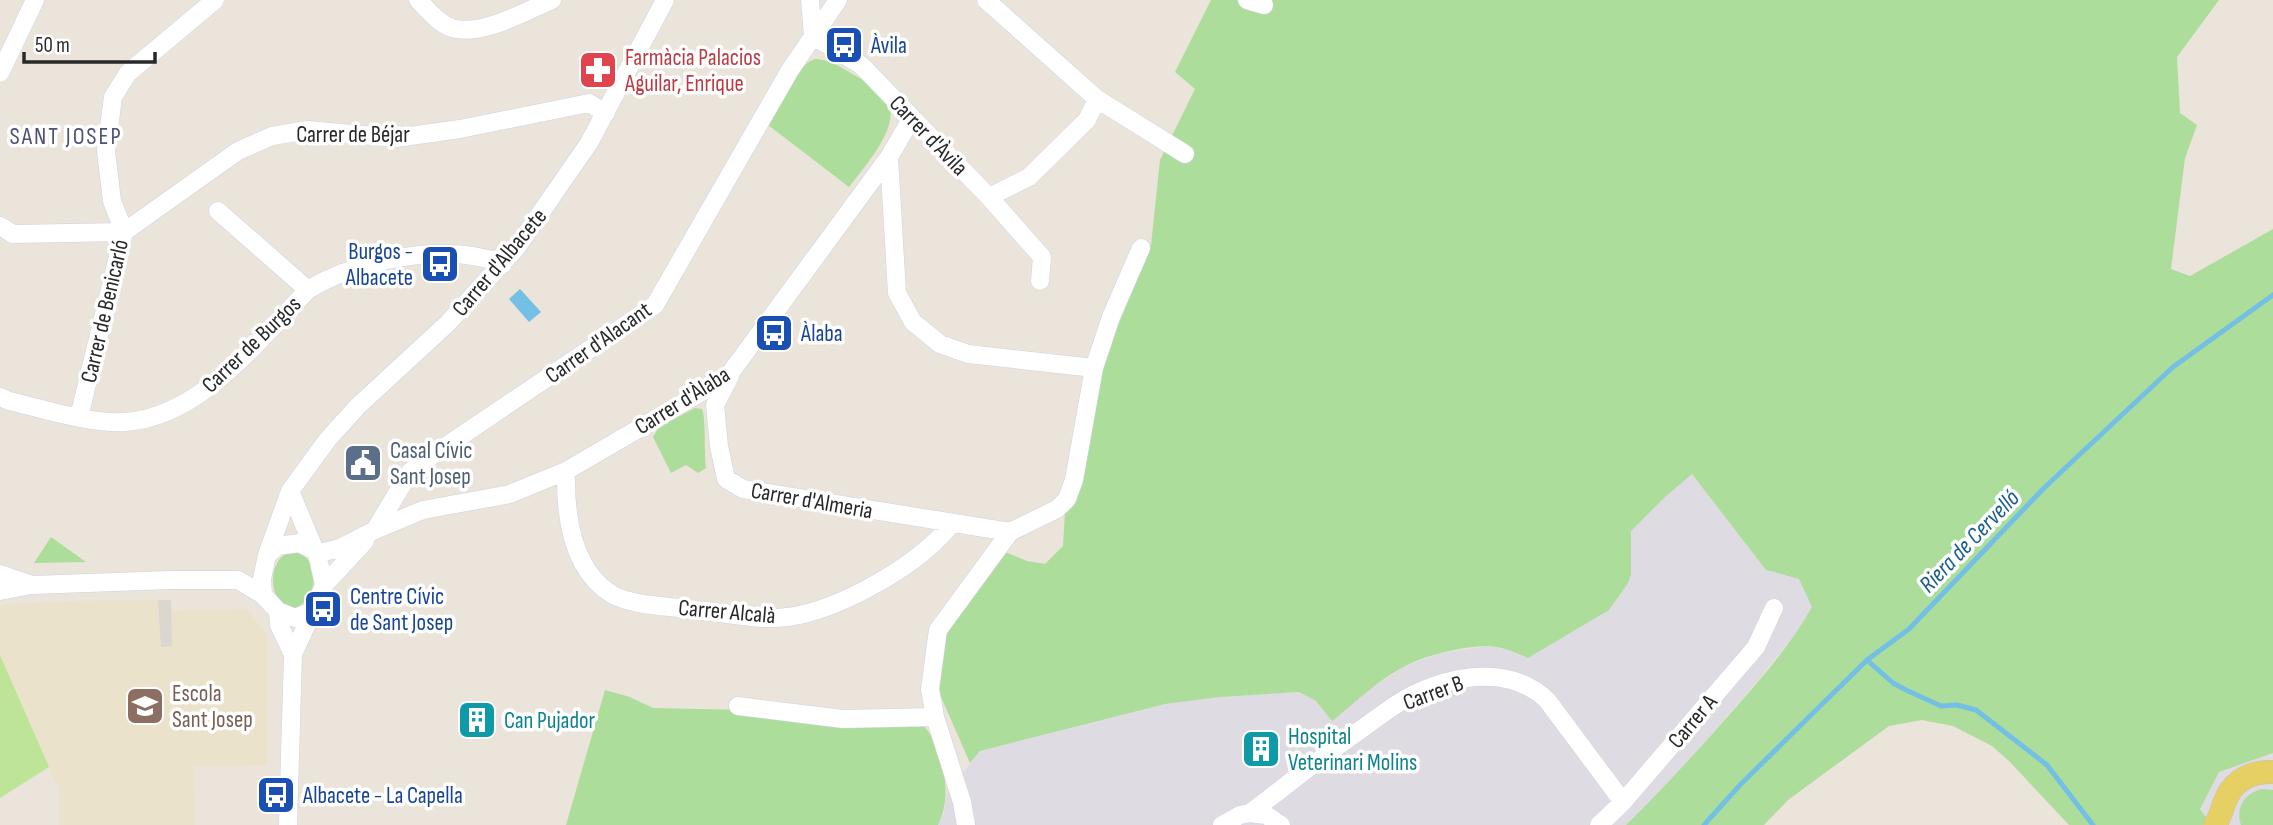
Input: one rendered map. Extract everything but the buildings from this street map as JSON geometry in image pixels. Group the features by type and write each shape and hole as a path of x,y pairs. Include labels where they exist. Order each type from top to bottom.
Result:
{"main road":[{"path":"2221,821 2227,797 2236,784 2248,775 2263,771 2273,772"}],"street":[{"path":"0,73 36,0"},
{"name":"Carrer de Benicarló","path":"79,417 124,232 112,201 106,151 113,97 128,73 215,0"},
{"path":"418,0 435,18 453,28 489,28 552,0"},
{"name":"Carrer d'Albacete","path":"263,595 262,579 266,559 290,491 328,439 358,406 448,323 503,264 550,201 606,113 665,0"},
{"path":"810,0 813,36"},
{"name":"Carrer d'Alacant","path":"375,530 410,472 655,305 790,70 838,0"},
{"path":"986,0 1097,99 1185,154"},
{"name":"Carrer d'Àvila","path":"813,36 861,65 989,197 1042,257 1040,281"},
{"path":"989,197 1029,177 1087,120 1097,99"},
{"name":"Carrer de Béjar","path":"124,232 238,151 272,136 307,130 396,138 460,129 589,103 606,113"},
{"name":"Carrer d'Àlaba","path":"375,530 394,513 407,508 423,510 510,494 566,471 731,372 889,157 912,118"},
{"path":"889,157 897,293 913,322 940,344 968,354 1094,368"},
{"path":"218,211 308,290"},
{"path":"0,226 13,234 124,232"},
{"path":"966,825 962,802 935,717 930,689 938,630 1010,532 1057,509 1067,499 1074,480 1094,368 1111,317 1142,248"},
{"name":"Carrer de Burgos","path":"0,397 79,417 123,422 159,416 182,407 213,385 308,290 323,281 346,272 409,258 464,255 487,258 503,264"},
{"path":"700,393 715,405 731,372"},
{"name":"Carrer d'Almeria","path":"715,405 726,479 743,489 1010,532"},
{"name":"Carrer Alcalà","path":"566,471 568,521 575,546 592,576 614,596 641,603 760,617 787,617 811,612 896,572 938,541 952,523"},
{"path":"410,472 408,491 423,510"},
{"path":"290,491 315,551 324,585"},
{"path":"305,527 326,544 340,548"},
{"path":"238,580 266,559 278,546 299,543 315,551 324,552 340,548 375,530"},
{"path":"0,591 32,584 238,580 263,595 278,611 295,618 315,607 324,585 375,530"},
{"path":"0,574 32,584"},
{"name":"Carrer A","path":"1599,825 1623,802 1756,647 1774,608"},
{"path":"278,611 279,625 293,654"},
{"path":"288,825 293,654 307,624 308,613"},
{"name":"Carrer B","path":"1222,825 1240,815 1250,813 1397,704 1439,684 1484,676 1508,678 1537,691 1547,700 1623,802"},
{"path":"738,706 843,719 935,717"},
{"path":"1250,813 1266,815 1281,825"}],"shaded area":[{"path":"1692,473 1766,570 1799,579 1812,607 1801,627 1755,684 1672,780 1626,825 938,825 944,814 946,795 980,751 1165,704 1299,692 1316,701 1378,684 1407,665 1442,653 1488,646 1509,650"},
{"path":"158,600 171,600 172,646 161,647"},
{"name":"Escola Sant Josep","path":"171,600 171,611 246,609 267,634 267,765 194,766 195,825 59,825 59,790 0,655 0,605"},
{"path":"2273,753 2273,825 2211,825 2200,809 2219,772"}],"green space":[{"path":"1211,0 2219,0 2177,57 2180,113 2197,125 2185,158 2171,269 2190,276 2273,229 2273,753 2219,772 2200,809 2211,825 2069,825 1992,746 1953,726 1922,720 1889,726 1788,800 1764,825 1626,825 1683,767 1757,683 1787,646 1812,607 1799,579 1766,570 1692,474 1631,531 1631,574 1628,583 1609,610 1528,658 1502,648 1486,646 1426,658 1387,677 1332,721 1316,701 1299,692 1220,697 1165,704 980,751 970,763 938,690 946,635 1005,552 1027,561 1045,564 1063,546 1065,513 1098,374 1151,245 1160,160 1195,89 1175,72"},
{"path":"816,59 845,69 879,91 891,110 886,134 849,187 768,125 795,77 809,62"},
{"path":"695,408 702,409 703,413 706,468 698,473 686,465 671,473 653,437 659,427"},
{"path":"51,537 86,562 34,563"},
{"path":"292,551 302,554 309,561 314,579 308,598 292,609 278,599 273,578 280,558"},
{"path":"0,655 49,767 0,798"},
{"path":"605,690 630,697 653,708 746,710 922,724 936,745 941,759 945,787 943,814 938,825 566,825"},
{"path":"2262,789 2273,790 2273,825 2241,825 2239,812 2243,802 2246,797"}],"water":[{"path":"520,289 541,312 529,322 509,299"}],"waterway":[{"name":"Riera de Cervelló","path":"1704,825 1740,785 1867,660 1909,629 2044,488 2173,367 2273,295"},
{"path":"1867,660 1893,683 1906,690 1941,706 1957,705 1976,710 2047,765 2093,825"}],"place":[{"name":"Àvila","path":"844,45"},
{"name":"Farmàcia Palacios Aguilar, Enrique","path":"598,70"},
{"name":"Burgos - Albacete","path":"440,264"},
{"name":"Àlaba","path":"774,333"},
{"name":"Casal Cívic Sant Josep","path":"363,463"},
{"name":"Centre Cívic de Sant Josep","path":"323,609"},
{"name":"Escola Sant Josep","path":"145,706"},
{"name":"Can Pujador","path":"477,720"},
{"name":"Hospital Veterinari Molins","path":"1261,749"},
{"name":"Albacete - La Capella","path":"276,795"}],"district":[{"name":"SANT JOSEP","path":"66,136"}]}
